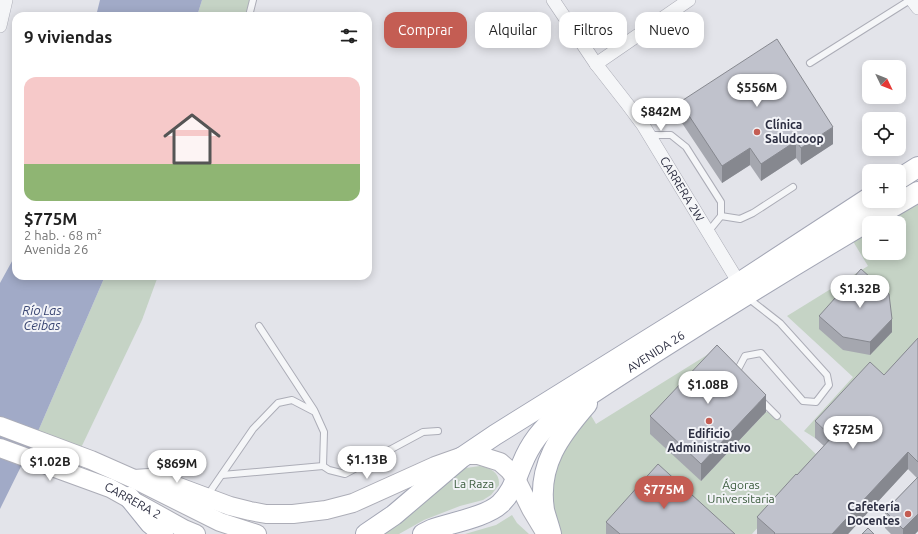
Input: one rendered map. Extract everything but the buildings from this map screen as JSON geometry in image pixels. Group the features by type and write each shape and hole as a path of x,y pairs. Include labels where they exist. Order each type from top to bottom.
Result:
{"main road":[{"path":"906,175 918,167"},
{"name":"AVENIDA 26","path":"366,534 394,515 466,455 532,410 742,289 848,233 918,192"},
{"name":"AVENIDA 26","path":"423,534 488,511 500,504 510,492 522,462 533,441 558,415 742,289 862,203"},
{"path":"550,534 544,509 543,486 549,456 561,435 601,387"},
{"name":"CARRERA 2","path":"0,426 91,460 131,488 184,529 196,534"},
{"name":"CARRERA 2","path":"0,448 110,488 131,488 256,534"},
{"path":"164,534 150,523 131,488 149,478 171,484 230,506 250,511 266,514 293,514 326,510 353,503 435,466 466,455 478,455 500,462 509,470 516,479 546,534"}],"street":[{"path":"0,26 6,0"},
{"name":"CARRERA 2W","path":"553,0 596,64 628,104 649,135 742,289"},
{"path":"596,64 690,0"},
{"path":"911,0 918,8"}],"lane":[{"path":"250,12 253,0"},
{"path":"810,62 911,0"},
{"path":"649,135 671,135 686,147 721,202 721,216 708,232"},
{"path":"721,216 740,219 753,213 793,187"},
{"path":"741,380 736,375 745,356 761,353 803,401 816,402 829,385 827,375 780,323 742,289"},
{"path":"259,326 315,412 324,432 323,466"},
{"path":"756,395 777,416"},
{"path":"206,497 253,429 278,403 292,400 315,412"},
{"path":"222,475 323,466 329,470 345,474 423,432 438,431"}],"green space":[{"path":"202,0 256,0 252,12 198,12"},
{"path":"918,192 918,354 884,391 869,379 815,438 804,431 853,377 787,316 868,266 864,260 906,260 906,216 877,216 891,208 906,208 906,199"},
{"path":"862,225 862,256 848,233"},
{"path":"103,280 157,280 142,320 79,452 36,436"},
{"name":"Ágoras Universitaria","path":"715,350 701,481 769,409 820,458 752,534 556,534 546,486 582,400 596,424"},
{"name":"La Raza","path":"480,466 488,468 498,477 499,485 491,495 483,500 460,506 424,520 399,534 380,534 458,472 466,468"},
{"path":"512,515 517,523 529,534 465,534 496,525"}],"water":[{"path":"100,0 202,0 198,12 97,12"},
{"name":"Río Las Ceibas","path":"12,261 12,280 103,280 36,436 0,509 0,283"}],"place":[{"name":"Clínica Saludcoop","path":"757,132"},
{"name":"Edificio Administrativo","path":"709,421"},
{"name":"Cafetería Docentes","path":"908,514"}]}
